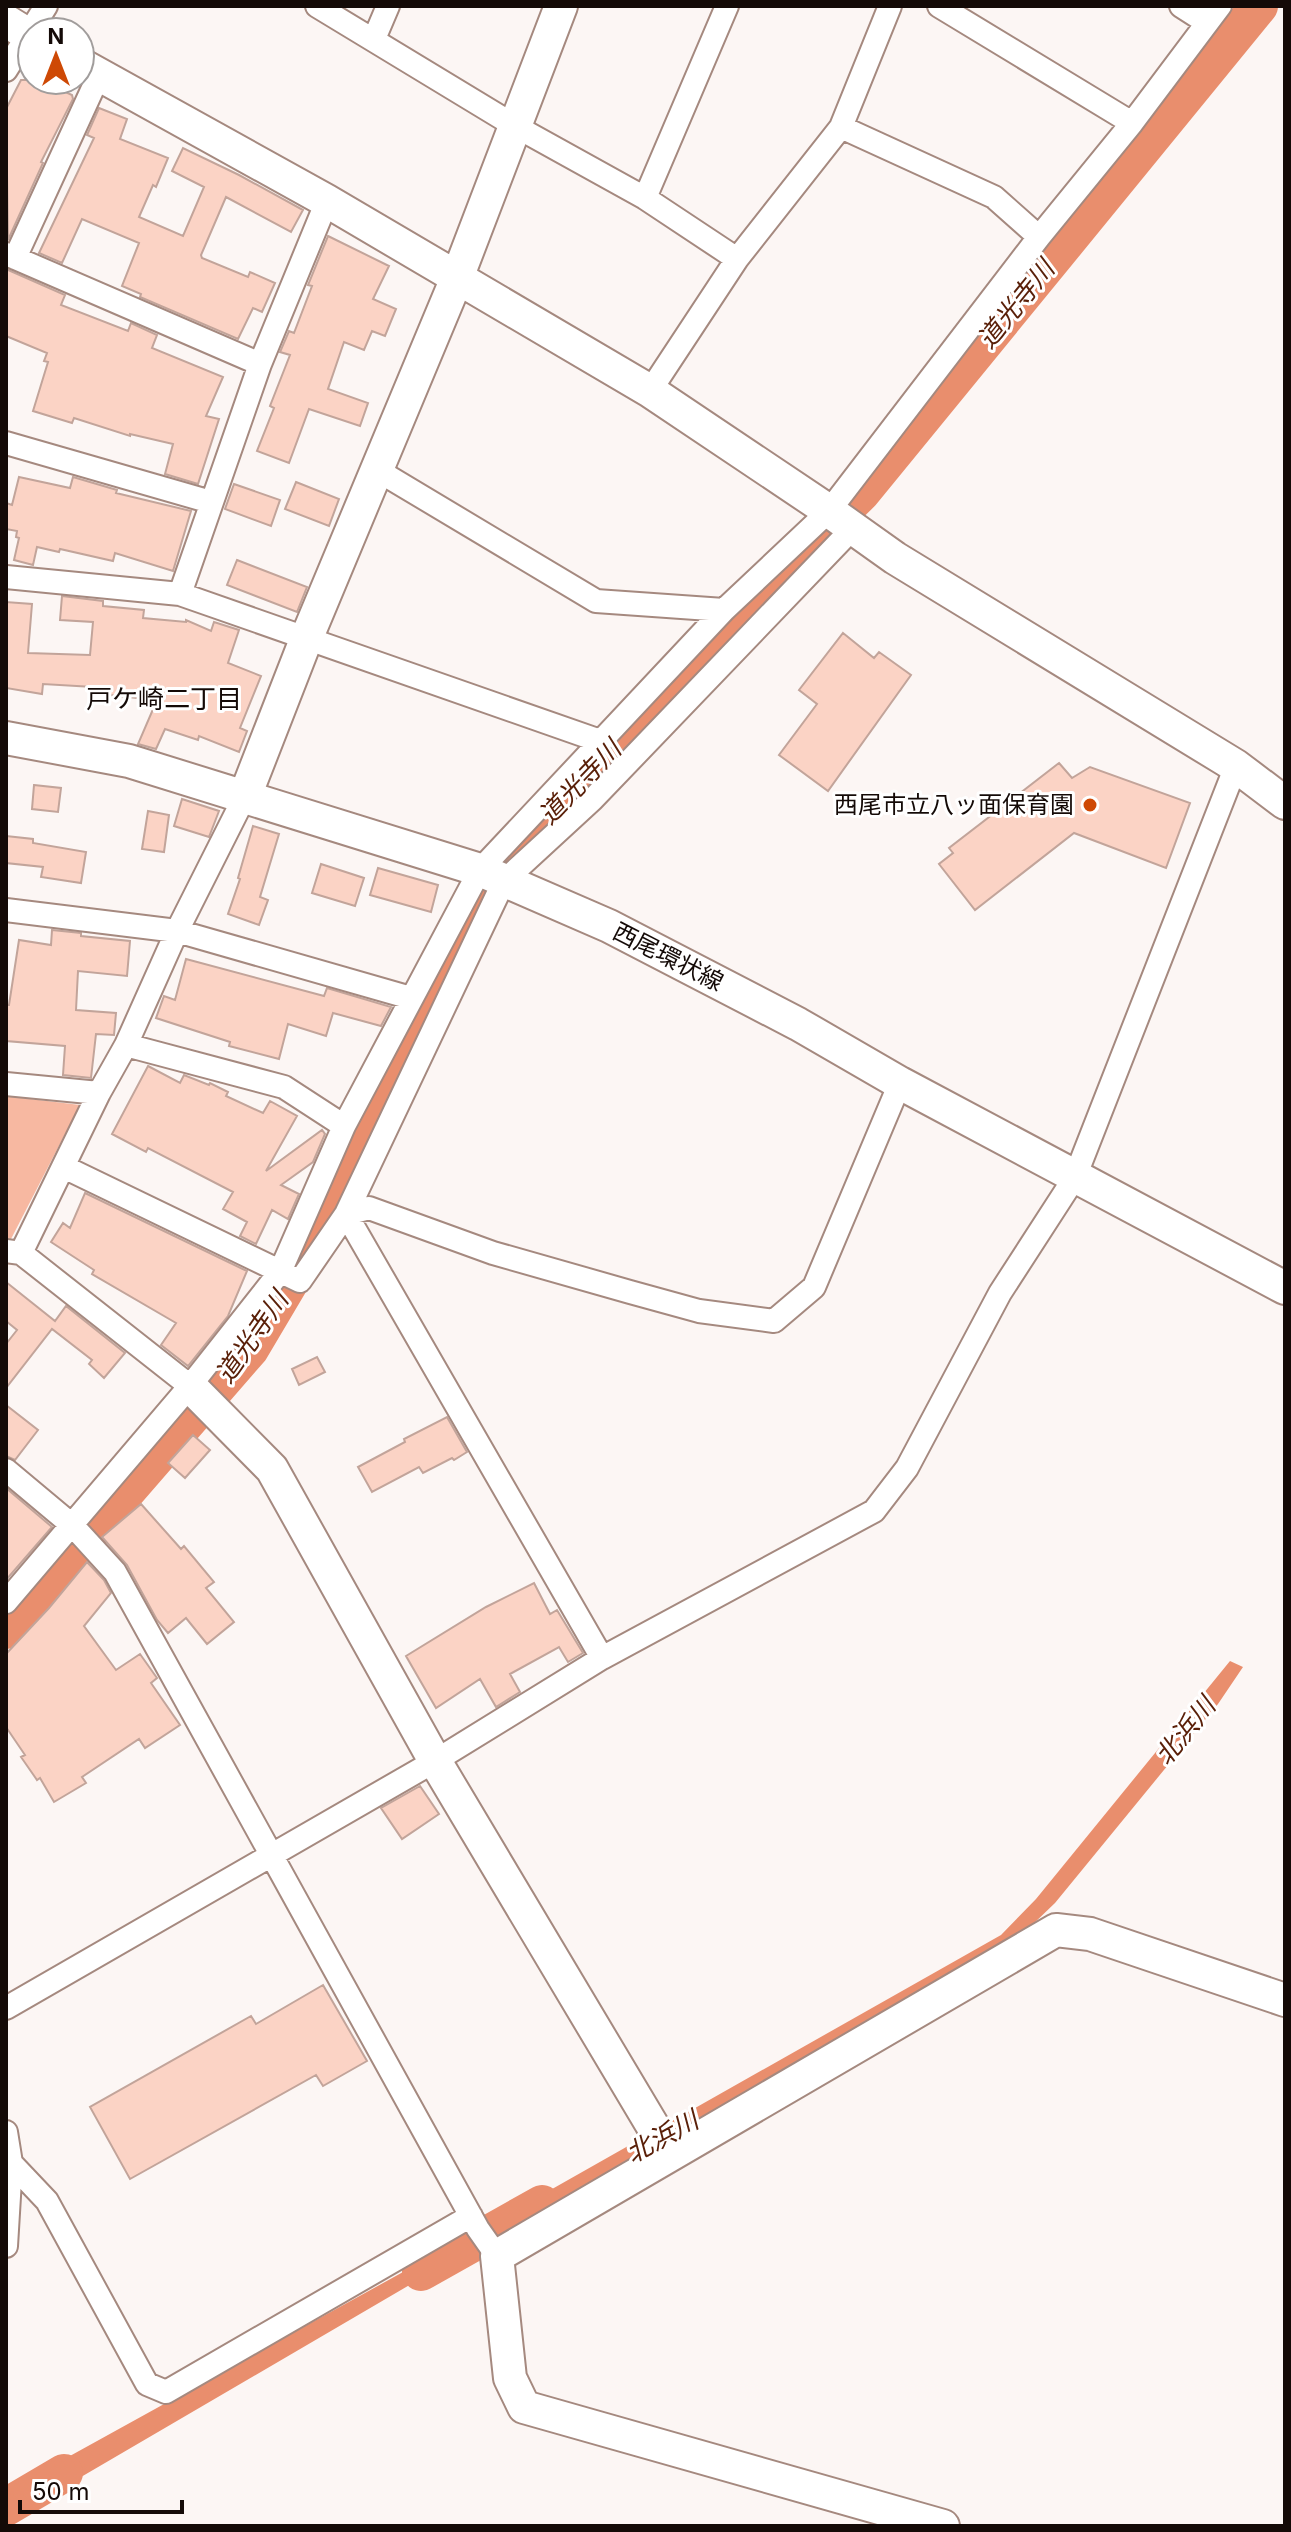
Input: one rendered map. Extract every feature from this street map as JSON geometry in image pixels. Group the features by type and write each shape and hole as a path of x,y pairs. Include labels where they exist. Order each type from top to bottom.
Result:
{"street":[{"path":"317,6 515,126 645,198 737,259"},
{"path":"374,39 388,6"},
{"path":"561,6 457,278 307,637 245,796 177,931 126,1045 64,1167 14,1252 191,1387 272,1469 435,1761 663,2143"},
{"path":"645,198 727,6"},
{"path":"650,391 737,259 841,127 890,6"},
{"path":"939,6 1132,123"},
{"path":"6,1602 287,1275 346,1214 492,876 592,800 841,520 1039,237 1132,123 1213,14 1181,6"},
{"path":"6,70 16,47"},
{"path":"96,72 327,201 650,391 895,558 1236,766 1285,803"},
{"path":"79,96 11,256 260,364"},
{"path":"841,127 994,197 1039,237"},
{"path":"180,594 260,364 327,201"},
{"path":"6,443 211,502"},
{"path":"377,470 596,601 724,610"},
{"path":"287,1275 344,1126 411,998 492,876 600,741 724,610 841,520"},
{"path":"6,577 180,594 600,741"},
{"name":"西尾環状線","path":"6,738 129,761 245,796 492,876 609,926 798,1024 900,1083 1285,1288"},
{"path":"6,2008 272,1857 602,1658 874,1511 907,1468 1000,1293 1075,1177 1236,766"},
{"path":"6,910 177,931 411,998"},
{"path":"126,1045 284,1087 344,1126"},
{"path":"346,1214 369,1208 493,1253 630,1292 699,1311 774,1321 814,1287 900,1083"},
{"path":"6,1084 99,1093"},
{"path":"64,1167 287,1275"},
{"path":"346,1214 602,1658"},
{"path":"6,1470 74,1526 115,1572 483,2237 510,2378 524,2407 943,2526"},
{"path":"11,2163 47,2201 147,2384 166,2392 483,2237 1056,1930 1090,1934 1285,2000"},
{"path":"6,2132 11,2163 6,2246"}],"shaded area":[{"path":"6,1096 80,1105 11,1239 6,1238"}],"water":[{"name":"北浜川","path":"1230,1661 1243,1667 1218,1704 1055,1903 1005,1951 500,2236 492,2223 1001,1935 1036,1899"},
{"path":"461,2240 466,2252 16,2515 21,2483"}],"building":[{"path":"16,90 16,96 72,96 73,99 41,162 8,240 6,109"},
{"path":"99,108 127,119 120,139 168,158 139,217 183,236 204,187 172,171 183,148 303,210 291,232 226,197 202,258 248,277 250,272 275,283 262,312 253,308 238,339 140,297 141,294 122,286 139,243 82,219 62,263 39,253 94,138 87,135"},
{"path":"328,236 389,266 373,299 396,309 385,336 372,331 364,350 344,342 328,389 368,403 360,426 309,409 289,463 257,451 290,355 280,352 289,331 294,333 312,286 308,285"},
{"path":"6,269 65,295 61,305 128,331 131,323 157,335 152,348 223,377 206,416 219,419 198,484 165,474 173,444 130,436 74,418 72,423 33,411 48,362 44,361 47,353 6,336"},
{"path":"19,477 70,488 73,477 117,490 116,493 191,511 173,571 115,553 113,561 37,547 33,565 14,560 19,538 16,537 17,531 6,529 6,503 12,505"},
{"path":"296,482 339,499 329,526 285,509"},
{"path":"234,484 280,500 271,526 225,509"},
{"path":"237,560 307,587 297,612 227,585"},
{"path":"62,596 103,601 103,606 144,610 143,618 186,620 211,631 214,622 239,630 228,663 261,676 240,728 247,731 239,752 199,736 198,740 165,729 156,749 138,744 157,700 109,695 110,688 43,684 42,694 6,688 6,602 32,604 28,653 90,655 93,622 60,620"},
{"path":"843,633 874,658 879,652 911,675 828,791 779,755 817,704 799,690"},
{"path":"1059,763 1072,778 1090,767 1190,803 1166,868 1074,833 975,910 939,864 953,853 949,848"},
{"path":"34,785 61,788 58,812 32,809"},
{"path":"182,799 219,811 209,837 174,826"},
{"path":"148,811 169,815 164,852 142,849"},
{"path":"253,826 279,834 260,897 268,900 259,925 228,914"},
{"path":"6,836 86,852 81,883 41,877 43,867 6,863"},
{"path":"321,864 364,878 355,906 312,893"},
{"path":"378,868 438,885 431,912 370,895"},
{"path":"52,930 130,941 127,976 78,971 76,1010 116,1013 114,1035 96,1034 91,1078 63,1075 65,1046 6,1041 6,1005 9,1005 19,940 51,945"},
{"path":"186,959 324,996 327,988 391,1007 381,1026 333,1013 326,1036 288,1024 279,1059 229,1046 230,1042 156,1018 164,996 175,1000"},
{"path":"148,1066 180,1083 184,1075 210,1083 228,1092 226,1096 263,1113 270,1101 297,1116 266,1171 322,1130 325,1134 313,1162 281,1185 299,1194 288,1219 272,1210 256,1244 240,1236 247,1222 223,1209 233,1192 148,1148 146,1152 112,1134"},
{"path":"85,1193 247,1271 228,1316 188,1366 161,1345 176,1323 92,1274 94,1270 51,1242 63,1223 70,1228"},
{"path":"6,1282 55,1321 66,1306 125,1353 104,1378 89,1364 92,1360 52,1329 6,1388 6,1344 17,1330 6,1321"},
{"path":"317,1357 325,1372 299,1385 292,1369"},
{"path":"6,1405 38,1430 15,1460 6,1456"},
{"path":"447,1417 467,1452 423,1473 419,1467 372,1492 358,1467"},
{"path":"193,1435 210,1450 185,1478 168,1463"},
{"path":"6,1488 52,1527 6,1580"},
{"path":"141,1504 181,1549 184,1546 214,1582 206,1588 234,1622 207,1644 186,1618 168,1633 157,1620 127,1565 102,1537"},
{"path":"87,1562 104,1580 111,1593 84,1626 116,1670 140,1654 157,1678 151,1683 180,1725 145,1748 139,1739 82,1777 86,1783 54,1802 40,1778 37,1780 21,1757 25,1755 6,1727 6,1654"},
{"path":"534,1583 550,1614 557,1610 583,1653 568,1662 559,1647 510,1674 520,1692 496,1707 480,1679 436,1708 406,1656 486,1607"},
{"path":"420,1786 439,1814 402,1839 381,1808"},
{"path":"323,1985 367,2061 323,2086 316,2075 130,2179 90,2107 251,2016 256,2024"}],"waterway":[{"name":"道光寺川","path":"6,1630 250,1349 333,1209 373,1114 504,867 519,846 861,493 1259,6"},
{"name":"北浜川","path":"421,2272 542,2204"},
{"name":"北浜川","path":"6,2507 64,2473"}],"place":[{"name":"西尾市立八ッ面保育園","path":"1090,805"}],"district":[{"name":"戸ケ崎二丁目","path":"164,699"}]}
